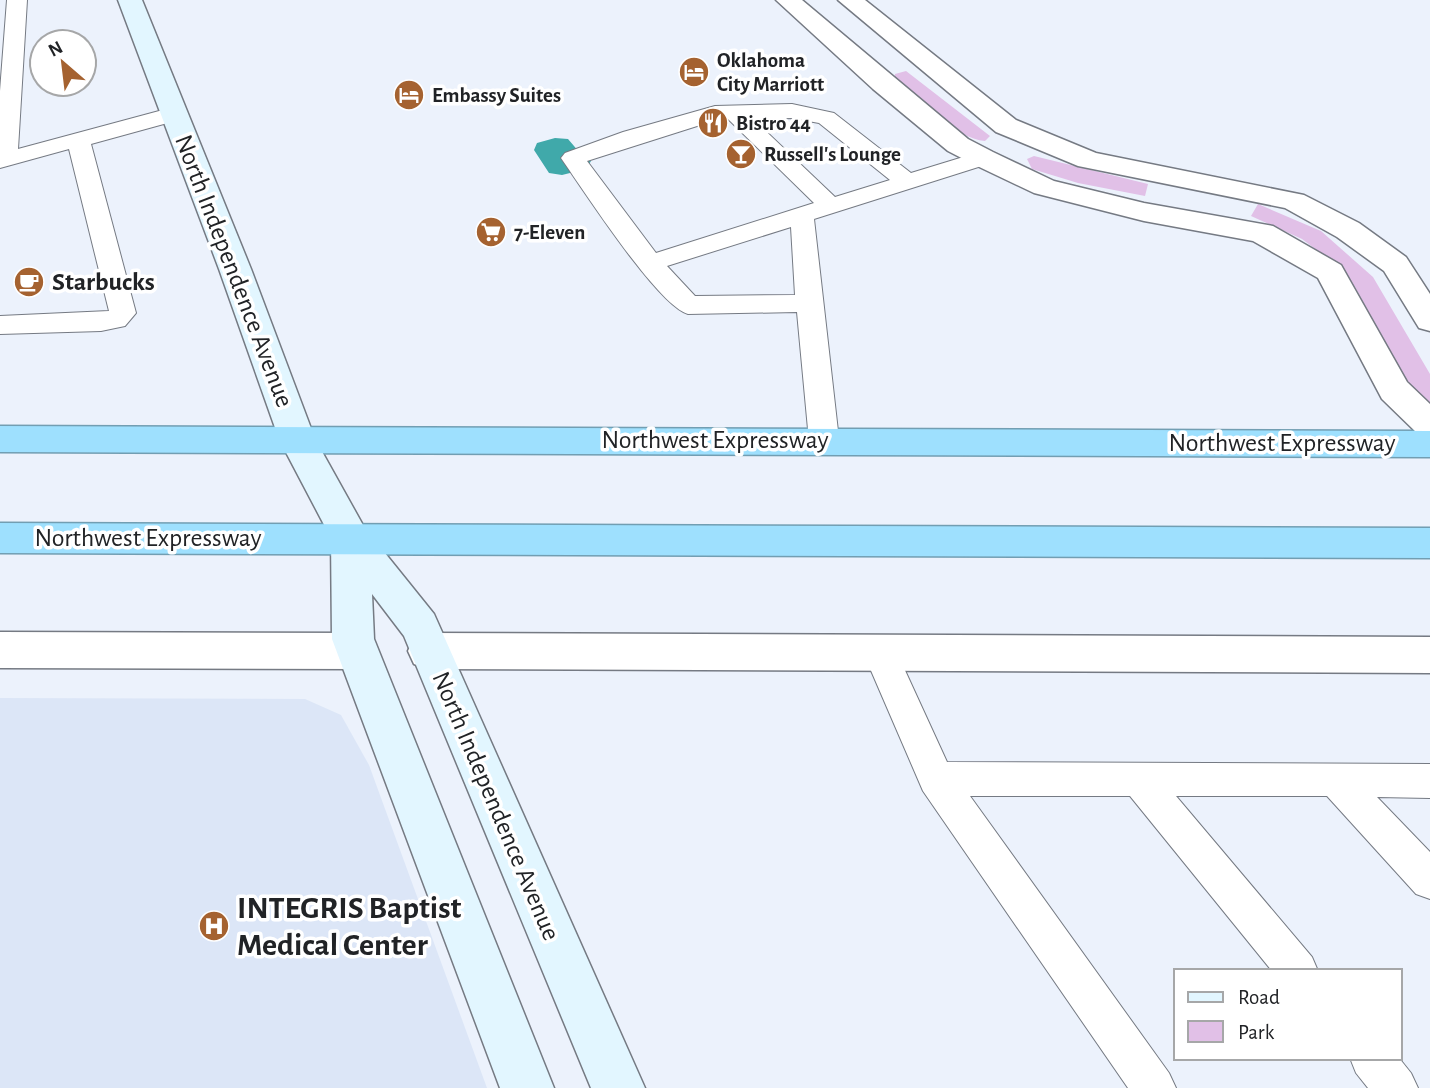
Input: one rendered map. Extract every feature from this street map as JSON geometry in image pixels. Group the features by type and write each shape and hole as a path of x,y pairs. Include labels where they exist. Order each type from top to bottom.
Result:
{"highway":[{"name":"Northwest Expressway","path":"0,439 1430,444"},
{"name":"Northwest Expressway","path":"0,538 1430,543"}],"street":[{"name":"North Independence Avenue","path":"130,0 297,439 350,538 420,626 618,1088"},
{"path":"788,0 881,83 958,145 983,158 1044,187 1144,212 1262,233 1330,272 1394,390 1430,425"},
{"path":"850,0 1006,126 1034,139 1088,160 1294,201 1348,230 1395,264 1430,320"},
{"path":"983,158 1034,139"},
{"path":"1202,223 1212,183"},
{"name":"North Independence Avenue","path":"350,538 353,639 527,1088"},
{"path":"0,650 357,651"},
{"path":"429,651 1430,655"}],"lane":[{"path":"17,0 3,161 174,114"},
{"path":"808,303 688,305 650,263 573,158 631,136 715,113 792,111 826,118 909,183"},
{"path":"734,113 832,207"},
{"path":"0,325 101,322 116,320 123,313 78,139"},
{"path":"650,263 983,158"},
{"path":"802,216 808,303 824,440"},
{"path":"880,653 936,779 1154,1088"},
{"path":"1138,778 1296,969"},
{"path":"936,779 1430,781"},
{"path":"1335,779 1430,880"},
{"path":"1373,1060 1396,1088"}],"shaded area":[{"name":"INTEGRIS Baptist Medical Center","path":"0,698 305,699 341,715 369,765 487,1088 0,1088"}],"green space":[{"path":"906,71 990,136 985,141 974,139 950,126 895,79 895,74"},
{"path":"1034,156 1148,184 1145,196 1078,183 1032,169 1027,159"},
{"path":"1258,204 1321,231 1373,277 1430,374 1430,411 1418,405 1355,287 1326,257 1302,239 1251,216"}],"water":[{"path":"555,138 568,139 586,160 591,161 586,169 562,175 549,173 534,150 537,143"}],"place":[{"name":"Oklahoma City Marriott","path":"694,72"},
{"name":"Embassy Suites","path":"409,95"},
{"name":"Bistro 44","path":"713,123"},
{"name":"Russell's Lounge","path":"741,154"},
{"name":"7-Eleven","path":"491,232"},
{"name":"Starbucks","path":"29,282"},
{"name":"INTEGRIS Baptist Medical Center","path":"214,926"}]}
